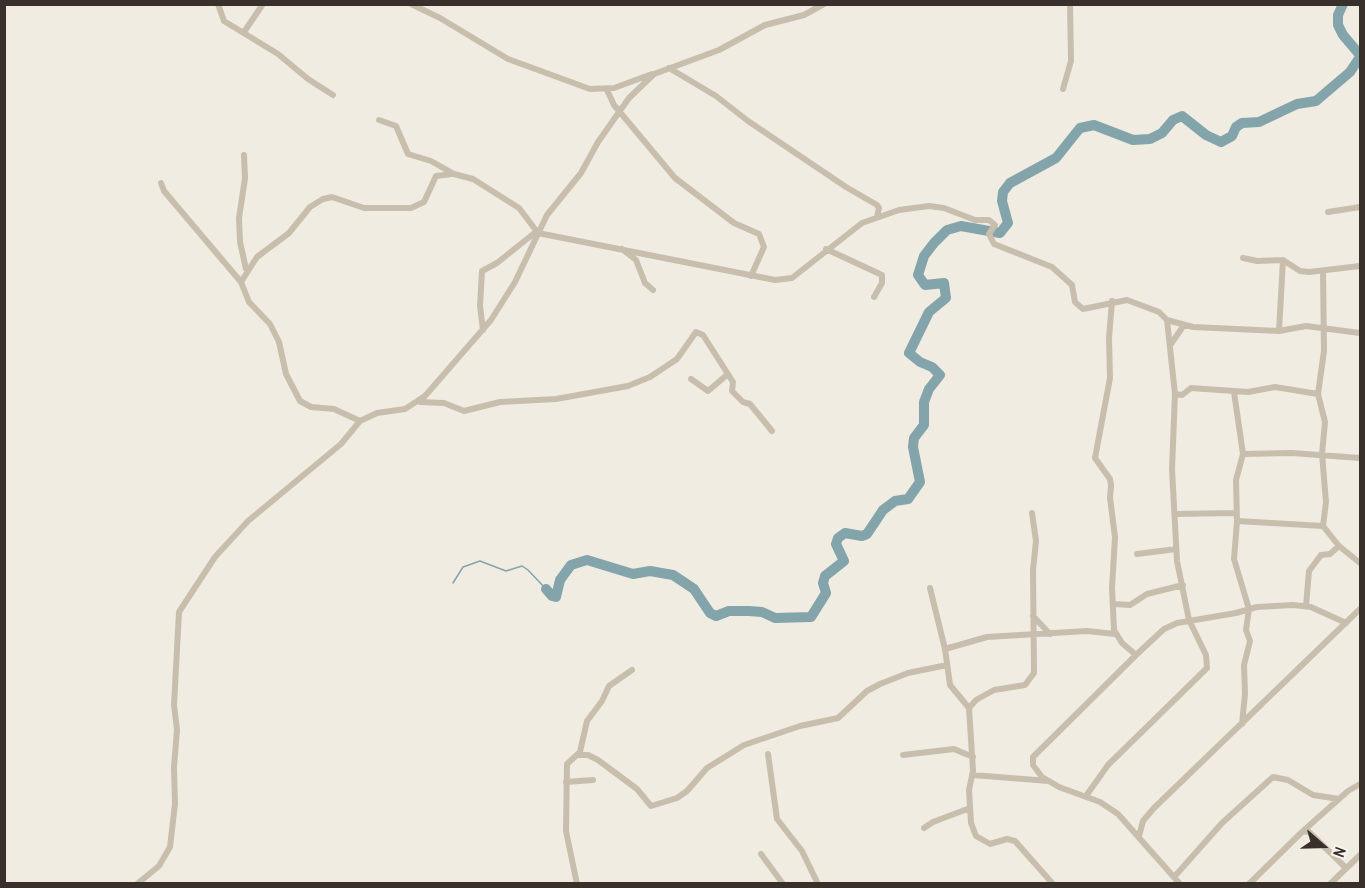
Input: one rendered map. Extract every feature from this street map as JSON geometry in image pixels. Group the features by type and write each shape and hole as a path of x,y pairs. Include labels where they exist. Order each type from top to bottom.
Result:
{"street":[{"path":"218,4 224,21 244,32 333,95"},
{"path":"244,32 262,4"},
{"path":"411,4 440,18 508,59 590,89 607,90 719,50 765,25 804,15 824,4"},
{"path":"1063,89 1071,60 1070,4"},
{"path":"669,68 716,96 753,125 877,205 879,208 877,217"},
{"path":"137,884 159,866 170,847 173,835 174,767 177,747 174,705 179,612 215,556 248,520 341,444 360,421 369,416 405,409 419,402 483,330 515,282 547,214 581,173 598,142 628,99 654,74"},
{"path":"607,90 614,105 681,183 734,223 759,234 763,248 751,276"},
{"path":"379,120 396,126 408,154 430,160 453,174 474,179 519,208 538,232 622,248 683,264 775,280 792,278 854,227 899,210 929,206 944,208 975,220 989,220 995,225 989,234 996,246 1053,267 1072,285 1075,302 1083,309 1093,309 1112,301 1126,300 1159,312 1167,320 1214,330 1279,331 1306,326 1360,333"},
{"path":"244,155 244,178 239,218 240,242 246,269"},
{"path":"241,282 246,269 263,250 289,233 310,207 323,199 332,197 364,208 411,208 424,202 436,176 453,174"},
{"path":"161,183 164,191 241,282 249,302 264,316 276,336 286,374 300,401 311,407 334,409 360,421"},
{"path":"1328,212 1360,207"},
{"path":"483,330 480,306 482,271 497,263 538,232"},
{"path":"622,248 636,260 645,283 653,290"},
{"path":"826,249 882,275 882,283 874,297"},
{"path":"1243,258 1257,261 1283,260 1300,271 1323,272 1360,266"},
{"path":"1279,331 1283,260"},
{"path":"1323,272 1323,365 1318,394 1325,422 1322,454 1326,493 1323,526 1339,546 1360,563"},
{"path":"1112,301 1108,338 1110,378 1103,426 1095,455 1110,479 1115,537 1113,604 1115,634"},
{"path":"1086,796 1108,765 1207,668 1206,655 1189,620 1176,549 1172,469 1174,394 1167,320"},
{"path":"1170,344 1184,325"},
{"path":"419,402 444,403 464,411 500,402 556,399 628,386 650,377 677,359 696,332 703,335 734,383 732,391 742,402 750,404 772,431"},
{"path":"691,378 708,392 728,374"},
{"path":"1174,394 1182,394 1191,388 1208,387 1234,392 1275,387 1318,394"},
{"path":"1234,392 1243,454 1236,480 1237,521 1234,559 1249,609 1246,623 1250,641 1244,665 1245,694 1242,724"},
{"path":"1243,454 1322,454 1360,458"},
{"path":"969,708 982,695 994,690 1025,685 1034,673 1033,570 1036,541 1032,513"},
{"path":"1175,514 1236,513"},
{"path":"1237,521 1323,526"},
{"path":"1306,606 1309,571 1321,555 1330,554 1339,546"},
{"path":"1137,554 1176,549"},
{"path":"1113,604 1127,606 1149,593 1183,585"},
{"path":"930,588 952,689 969,708 973,757 969,784 972,831 990,844 1007,839 1015,841 1053,884"},
{"path":"1180,884 1139,836 1110,808 1042,777 1033,765 1033,757 1164,629 1189,620 1249,609 1293,605 1306,606 1346,623"},
{"path":"1139,836 1143,821 1154,808 1242,724 1289,675 1360,609"},
{"path":"1033,616 1050,634"},
{"path":"945,649 987,637 1087,631 1115,634 1136,655"},
{"path":"577,755 588,755 598,760 637,789 651,806 677,798 687,791 708,768 744,745 800,726 838,718 867,691 880,684 908,673 947,665"},
{"path":"577,884 566,831 567,764 580,752 589,717 603,701 609,686 632,670"},
{"path":"903,755 954,749 973,757"},
{"path":"768,754 777,819 802,850 818,884"},
{"path":"972,776 1049,781"},
{"path":"1175,876 1222,823 1273,777 1288,780 1313,795 1339,799"},
{"path":"566,782 593,780"},
{"path":"1249,884 1302,832 1339,799 1360,784"},
{"path":"924,828 970,808"},
{"path":"1302,832 1314,834 1346,868"},
{"path":"761,854 781,880 773,884"},
{"path":"1329,884 1360,855"}],"waterway":[{"path":"1343,4 1338,15 1338,25 1343,35 1360,55"},
{"path":"546,589 556,597 560,580 571,565 587,560 633,574 650,571 673,575 694,589 710,613 716,616 729,611 749,611 762,612 775,618 811,617 826,593 823,583 825,576 844,561 836,544 838,538 845,533 862,536 867,534 883,510 895,501 908,499 920,482 913,447 914,438 924,425 924,402 929,389 940,375 932,367 920,362 909,353 929,312 946,298 944,283 925,285 918,275 924,256 934,243 947,230 961,226 1000,233 1008,223 1002,201 1003,192 1010,183 1056,158 1080,128 1094,125 1133,140 1150,139 1162,133 1173,120 1182,116 1206,135 1221,142 1232,136 1236,127 1242,123 1259,122 1297,104 1316,101 1350,72 1360,57"},
{"path":"453,583 463,567 480,561 506,571 522,566 546,589"}]}
